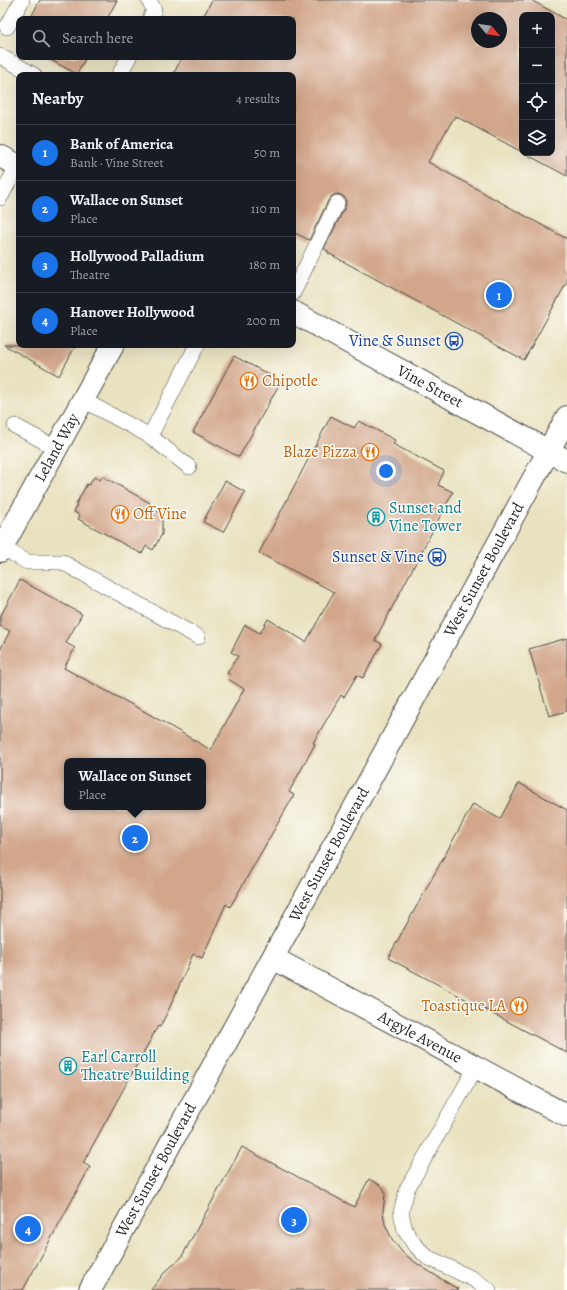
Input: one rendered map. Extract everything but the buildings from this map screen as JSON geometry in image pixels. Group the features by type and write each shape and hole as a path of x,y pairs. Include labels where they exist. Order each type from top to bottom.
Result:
{"main road":[{"name":"Vine Street","path":"296,314 558,456"},
{"name":"Leland Way","path":"2,542 111,348"},
{"name":"West Sunset Boulevard","path":"90,1290 273,958 558,456 567,417"},
{"name":"Argyle Avenue","path":"273,958 567,1116"}],"lane":[{"path":"2,30 22,0"},
{"path":"0,56 29,72"},
{"path":"121,72 127,60"},
{"path":"0,198 12,162"},
{"path":"296,287 337,203"},
{"path":"150,436 195,348"},
{"path":"83,400 150,436 189,467"},
{"path":"15,426 56,448"},
{"path":"2,542 27,562 62,562 198,637"},
{"path":"476,1067 407,1189 401,1212 405,1230 414,1244 427,1257 473,1279 489,1290"}],"place":[{"name":"Bank of America","path":"499,295"},
{"name":"Vine & Sunset","path":"454,341"},
{"name":"Chipotle","path":"249,381"},
{"name":"Blaze Pizza","path":"370,452"},
{"name":"Off Vine","path":"120,514"},
{"name":"Sunset and Vine Tower","path":"376,517"},
{"name":"Sunset & Vine","path":"437,557"},
{"name":"Wallace on Sunset","path":"135,838"},
{"name":"Toastique LA","path":"519,1006"},
{"name":"Earl Carroll Theatre Building","path":"68,1066"},
{"name":"Hollywood Palladium","path":"294,1220"},
{"name":"Hanover Hollywood","path":"28,1229"}]}
